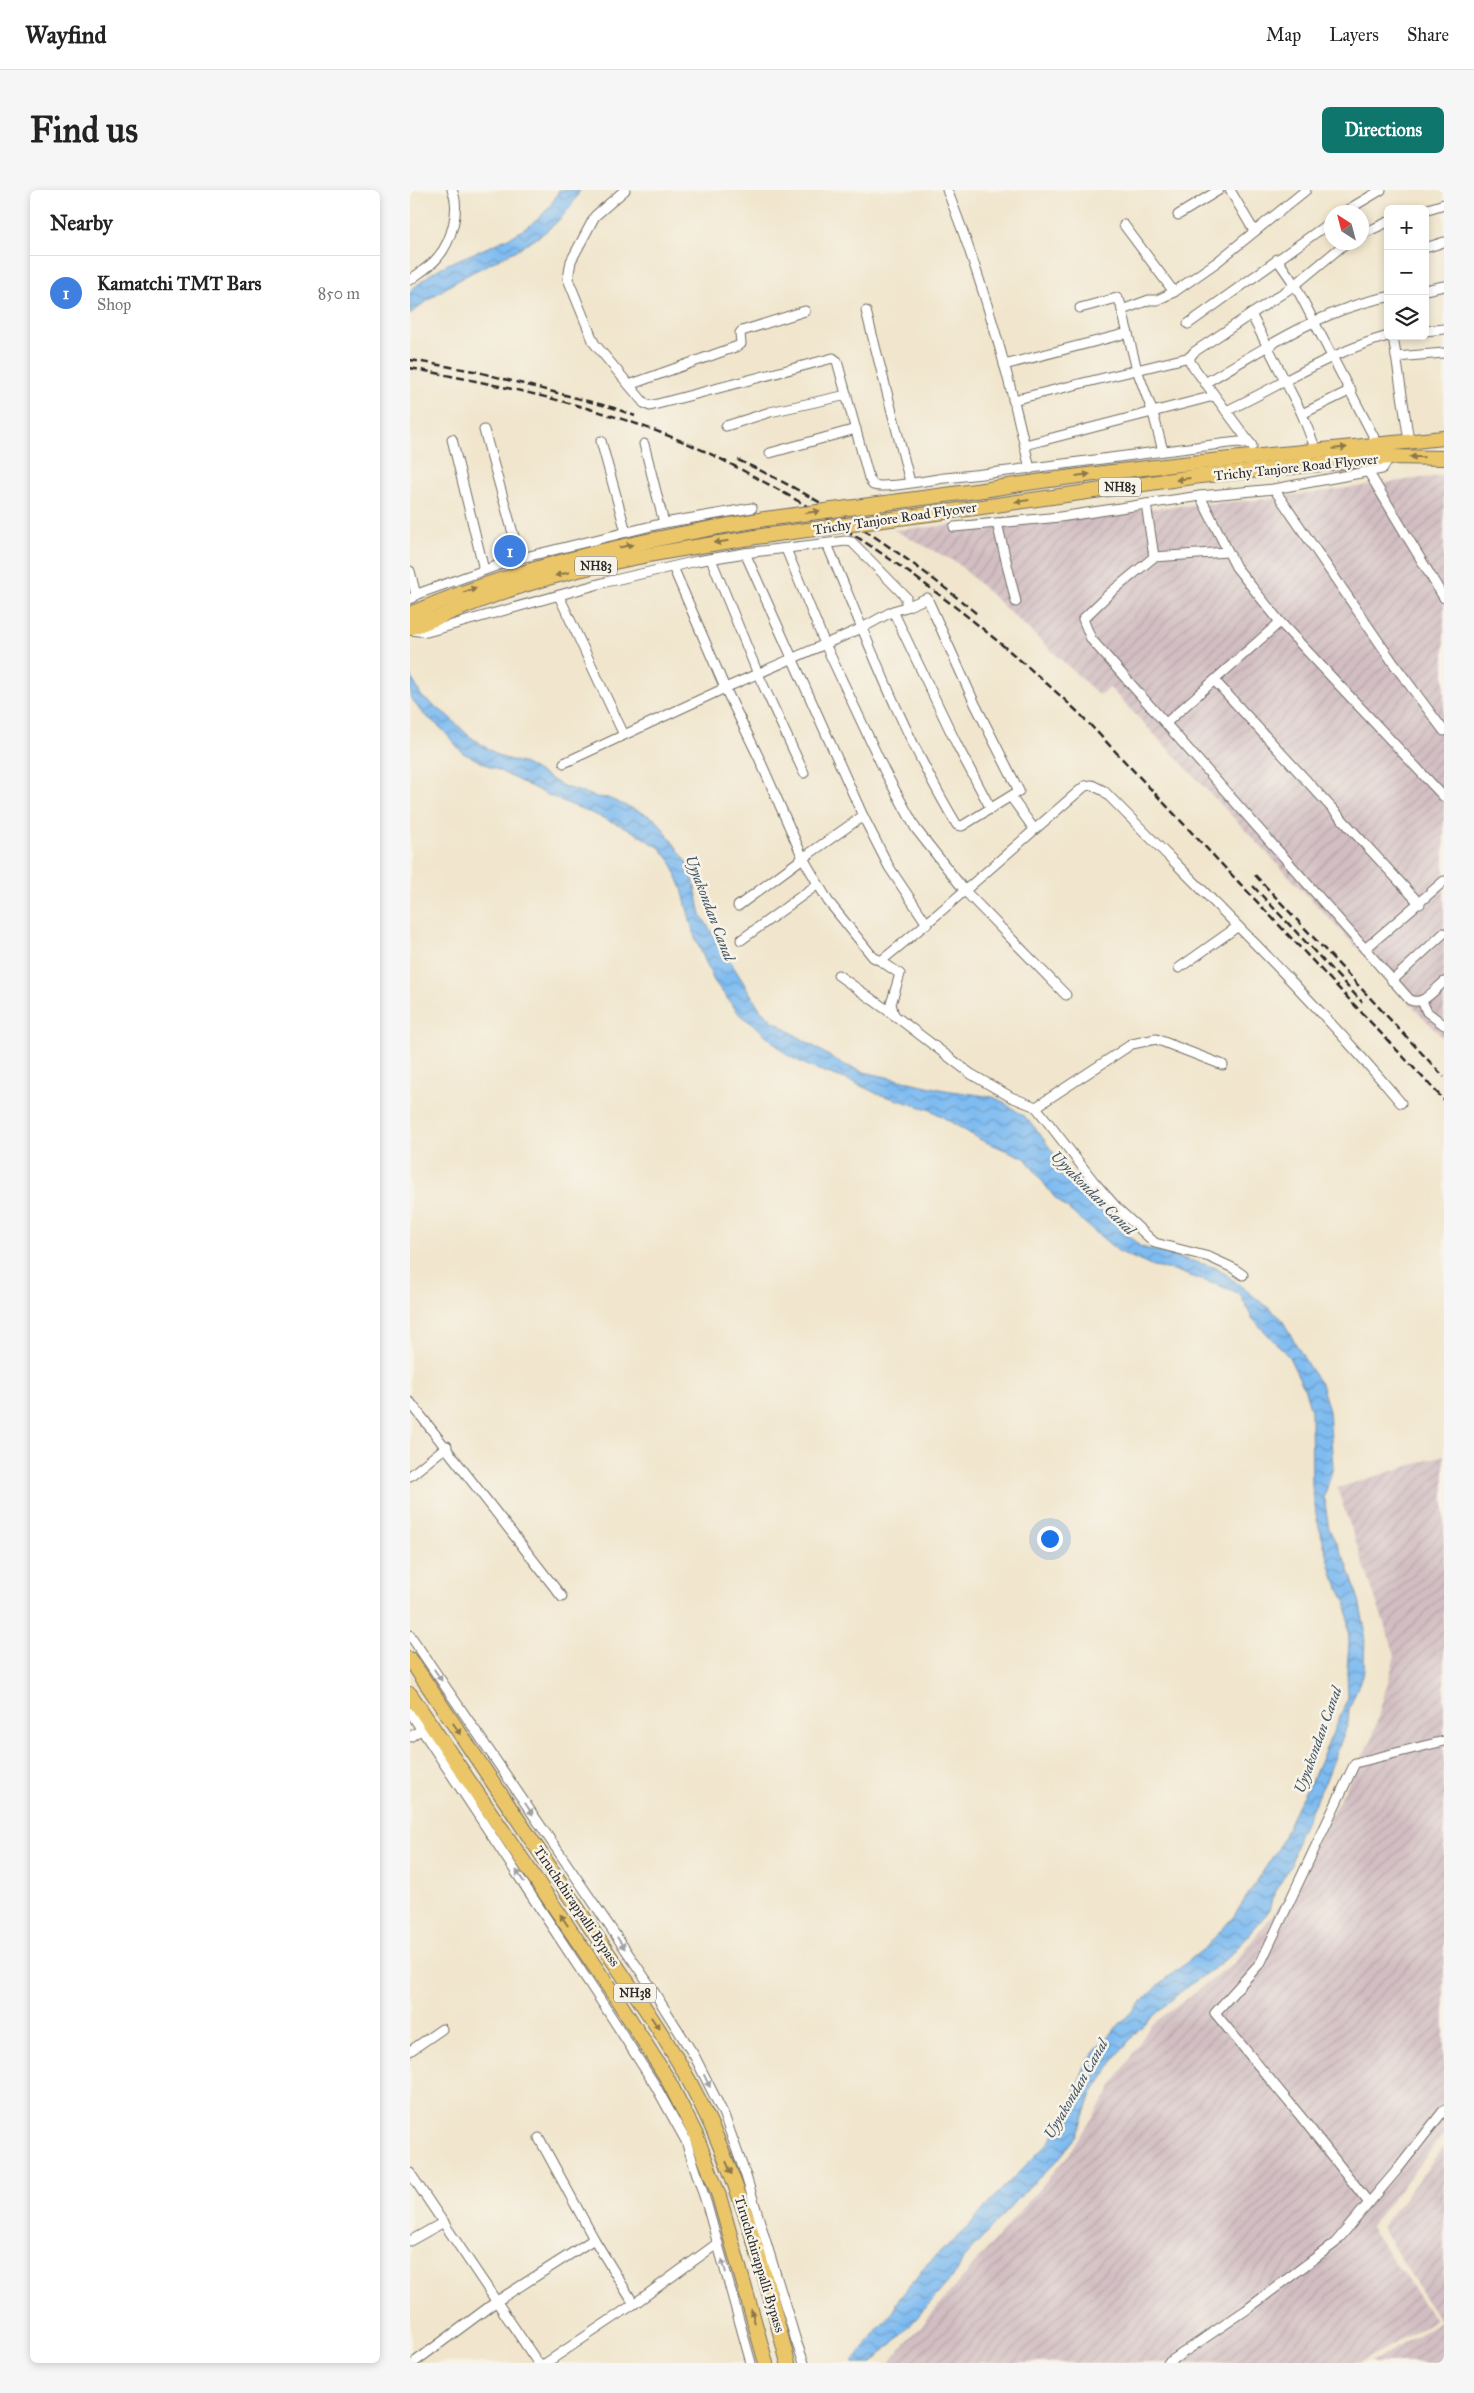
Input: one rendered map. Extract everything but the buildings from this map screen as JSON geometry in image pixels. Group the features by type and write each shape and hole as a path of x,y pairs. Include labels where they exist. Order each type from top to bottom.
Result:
{"highway":[{"name":"NH83","path":"1254,450 1316,450 1444,438"},
{"name":"Trichy Tanjore Road Flyover","path":"410,629 426,614 468,590 568,559 708,528 892,501 1227,458 1254,450"},
{"name":"NH83","path":"1390,457 1444,458"},
{"name":"Trichy Tanjore Road Flyover","path":"410,614 426,614 559,575 681,548 1200,476 1390,457"},
{"name":"Tiruchchirappalli Bypass","path":"410,1659 635,1992 681,2064 711,2124 735,2183 768,2287 788,2363"},
{"name":"Tiruchchirappalli Bypass","path":"410,1694 619,2002 667,2078 696,2135 719,2196 766,2363"}],"street":[{"path":"410,280 437,259 447,245 455,203 452,190"},
{"path":"625,190 594,216 571,261 568,279 594,343 644,403 655,406 833,358 837,361 869,478 873,485 881,487 1239,442 1254,450"},
{"path":"947,190 964,232 1004,365 1030,469"},
{"path":"1178,215 1219,190"},
{"path":"1230,190 1254,231"},
{"path":"1122,310 1149,300 1157,300 1174,292 1217,262 1306,190"},
{"path":"1355,205 1380,190"},
{"path":"1429,209 1444,204"},
{"path":"1369,231 1384,224"},
{"path":"1124,225 1174,292"},
{"path":"1188,324 1324,227"},
{"path":"1429,247 1444,242"},
{"path":"1013,400 1190,357 1194,352 1295,285 1337,250"},
{"path":"1277,259 1295,285 1316,322 1378,445"},
{"path":"1429,289 1444,286"},
{"path":"1080,308 1117,298 1122,310 1137,370 1153,413 1162,451"},
{"path":"1205,383 1267,347 1316,322 1370,300 1384,298"},
{"path":"629,385 738,346 741,344 740,332 742,330 805,311"},
{"path":"866,311 910,482"},
{"path":"1251,314 1302,414 1316,450"},
{"path":"1429,331 1444,330"},
{"path":"1004,365 1128,333"},
{"path":"1226,411 1333,355 1384,337"},
{"path":"1394,340 1409,442"},
{"path":"1396,357 1444,353"},
{"path":"1190,357 1190,362 1254,450"},
{"path":"1302,414 1351,390"},
{"path":"726,426 770,412 847,395"},
{"path":"1025,445 1214,396"},
{"path":"770,453 856,429"},
{"path":"484,430 520,558"},
{"path":"452,439 484,570"},
{"path":"601,441 626,532"},
{"path":"644,444 664,523"},
{"path":"954,527 1060,517 1200,496 1274,489 1382,470 1390,457"},
{"path":"1370,473 1444,598"},
{"path":"1274,489 1394,664 1444,731"},
{"path":"1200,496 1236,567 1280,622 1444,797"},
{"path":"1146,504 1154,557"},
{"path":"410,571 413,597 520,558 664,523 752,508"},
{"path":"997,523 1016,602"},
{"path":"410,629 427,632 606,582 710,559 746,553 852,542 906,597 906,607"},
{"path":"564,763 725,688 862,628 893,611 928,598 975,704 1019,791 962,826 957,825 941,798 899,714 862,628 827,544"},
{"path":"786,549 825,644 886,772 916,829 965,891 1066,995"},
{"path":"1227,552 1154,557 1110,593 1083,619 1091,639 1410,1000 1422,1001 1444,982"},
{"path":"746,553 863,816 889,867 927,924"},
{"path":"710,559 758,674 804,773"},
{"path":"673,567 725,688 759,758 803,858 828,901 858,940 873,956 900,974 893,993 894,1015"},
{"path":"559,596 624,735"},
{"path":"893,611 957,745 991,809"},
{"path":"1166,723 1280,622"},
{"path":"1215,681 1420,904"},
{"path":"881,961 927,924 1034,829 1086,786 1099,786 1345,1038 1401,1103"},
{"path":"1011,797 1034,829"},
{"path":"738,906 863,816"},
{"path":"1365,949 1420,904 1444,881"},
{"path":"741,940 818,884"},
{"path":"1179,968 1236,927"},
{"path":"1392,981 1444,933"},
{"path":"838,975 971,1074 1011,1097 1036,1107 1095,1183 1117,1208 1155,1242 1209,1257 1233,1268 1243,1275"},
{"path":"1422,1001 1427,1012 1444,1026"},
{"path":"1036,1107 1132,1044 1144,1040 1156,1039 1223,1065"},
{"path":"410,1402 447,1446 562,1597"},
{"path":"410,1476 447,1446"},
{"path":"410,1635 643,1975 695,2057 724,2115 746,2176 804,2363"},
{"path":"410,1712 499,1843 655,2085 686,2141 718,2244 750,2360"},
{"path":"410,1737 422,1729"},
{"path":"1369,2203 1215,2013 1261,1962 1355,1763 1444,1741"},
{"path":"410,2051 442,2029"},
{"path":"1168,2363 1246,2310 1335,2243 1444,2110"},
{"path":"539,2138 594,2239 634,2304"},
{"path":"410,2173 538,2363"},
{"path":"410,2241 444,2222"},
{"path":"416,2361 497,2302 594,2239"},
{"path":"546,2363 634,2304 718,2244"}],"shaded area":[{"path":"1444,475 1444,1039 1110,688 1099,695 957,563 894,530 1267,499"},
{"path":"1444,1455 1444,2134 1370,2227 1435,2320 1360,2363 889,2363 1071,2152 1150,2026 1234,1963 1287,1897 1372,1739 1395,1655 1337,1488"},
{"path":"1444,2147 1444,2363 1370,2363 1440,2322 1381,2227"}],"water":[{"path":"559,190 580,190 561,218 549,229 536,239 451,285 410,314 410,291 440,268 524,229 538,219 550,206"},
{"path":"410,675 422,697 447,715 469,736 501,757 525,764 563,786 596,797 608,798 652,817 659,823 691,868 701,915 760,1009 773,1021 842,1064 864,1072 945,1090 993,1097 1024,1116 1037,1130 1057,1158 1070,1183 1141,1247 1218,1268 1281,1318 1321,1384 1329,1411 1333,1467 1324,1498 1329,1529 1347,1564 1359,1600 1365,1630 1364,1671 1349,1709 1348,1723 1326,1780 1299,1835 1291,1864 1272,1898 1269,1911 1230,1956 1178,1994 1138,2030 1116,2057 1092,2094 1077,2136 1055,2163 1027,2189 963,2259 957,2272 906,2330 872,2363 852,2363 879,2327 894,2311 896,2303 927,2264 967,2228 996,2195 1050,2141 1069,2107 1087,2061 1105,2039 1156,1987 1206,1947 1234,1916 1279,1847 1297,1806 1314,1776 1348,1698 1347,1669 1349,1643 1347,1605 1334,1579 1317,1520 1312,1485 1311,1411 1305,1390 1289,1357 1252,1318 1241,1296 1234,1291 1173,1270 1153,1267 1118,1251 1055,1198 1025,1158 981,1140 931,1110 878,1094 848,1080 810,1067 787,1055 757,1027 740,1015 714,981 694,935 682,889 671,862 660,848 627,828 550,796 463,753 441,728 421,712 410,696"}],"railway":[{"path":"410,360 474,371 614,408 635,416"},
{"path":"410,368 477,381 577,405 674,438 731,464 807,506 930,587 1006,648 1080,714 1444,1100"},
{"path":"738,460 801,492 862,529 921,570 977,614"},
{"path":"1255,875 1444,1077"},
{"path":"1253,886 1362,1002"}],"place":[{"name":"Kamatchi TMT Bars","path":"510,551"}],"water label":[{"name":"Uyyakondan Canal","path":"710,908"},
{"name":"Uyyakondan Canal","path":"1093,1193"},
{"name":"Uyyakondan Canal","path":"1318,1740"},
{"name":"Uyyakondan Canal","path":"1076,2089"}]}
